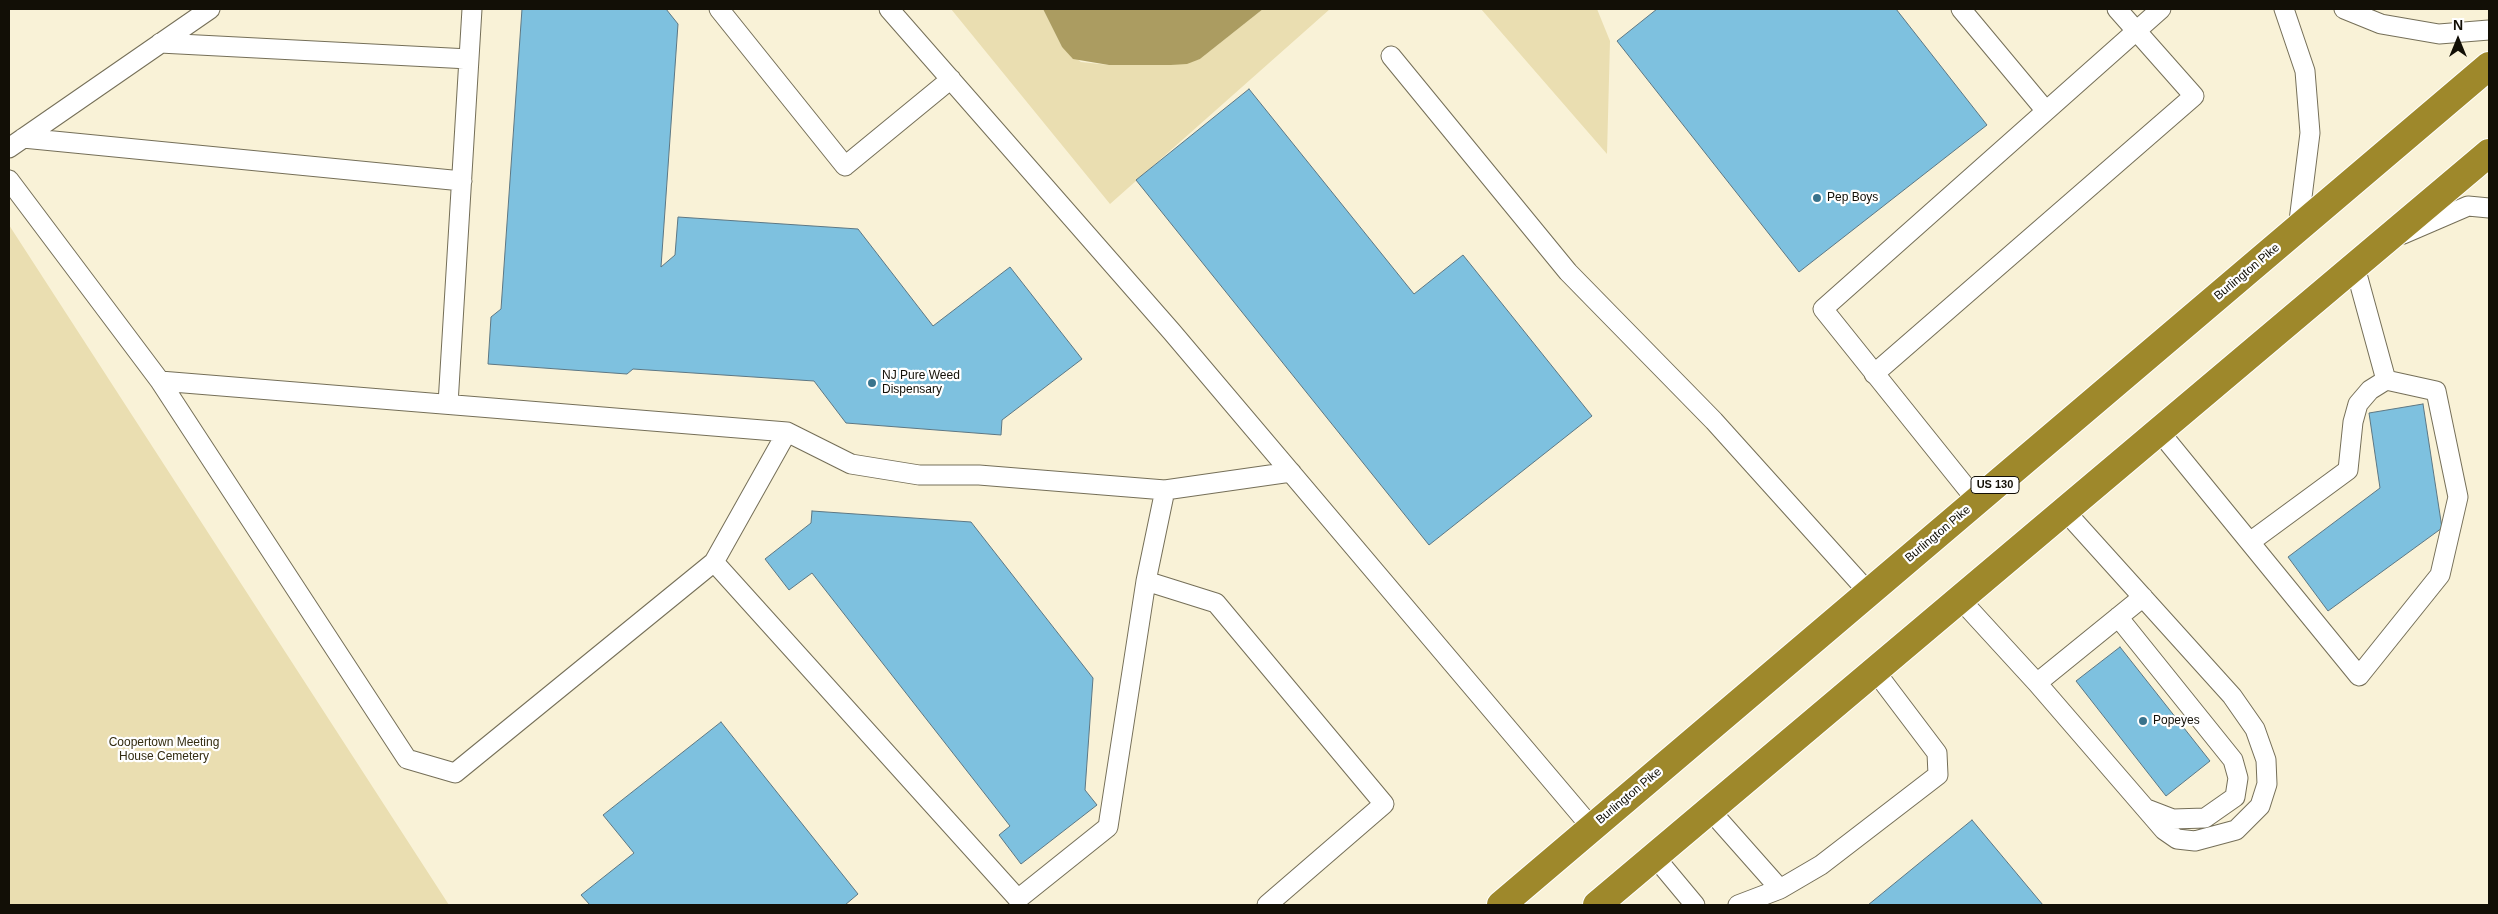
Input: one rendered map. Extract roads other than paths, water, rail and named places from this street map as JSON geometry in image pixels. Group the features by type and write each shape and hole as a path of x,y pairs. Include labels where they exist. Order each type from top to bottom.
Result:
{"highway":[{"name":"Burlington Pike","path":"1501,905 2489,66"},
{"path":"1597,905 2489,153"}],"lane":[{"path":"16,143 210,9"},
{"path":"448,404 472,9"},
{"path":"719,9 845,166 951,79"},
{"path":"889,9 1172,332 1592,828"},
{"path":"1961,9 2046,111"},
{"path":"1874,374 2194,96 2118,9"},
{"path":"1977,501 1823,309 2161,9"},
{"path":"2284,9 2305,71 2310,133 2298,228"},
{"path":"2344,9 2381,24 2439,34 2489,30"},
{"path":"160,43 469,59"},
{"path":"1391,56 1568,272 1714,421 1869,593"},
{"path":"16,143 462,181"},
{"path":"9,180 160,381 407,759 455,773 714,562 787,432"},
{"path":"2383,242 2468,206 2489,208"},
{"path":"2355,267 2386,380"},
{"path":"2159,431 2359,676 2440,575 2458,497 2436,391 2386,380 2370,390 2358,404 2353,422 2348,470 2250,542"},
{"path":"160,381 787,432 851,464 920,475 979,475 1165,490 1291,472"},
{"path":"714,562 1020,902 1108,827 1146,581 1165,490"},
{"path":"1960,599 2164,830 2177,839 2195,841 2236,830 2260,806 2267,784 2266,760 2255,729 2232,696 2065,511"},
{"path":"1146,581 1216,603 1384,804 1266,905"},
{"path":"2037,684 2143,597"},
{"path":"2118,617 2233,760 2238,778 2235,797 2205,818 2172,819 2143,808"},
{"path":"1738,905 1780,889 1821,865 1938,775 1938,753 1875,671"},
{"path":"1710,810 1780,889"},
{"path":"1655,857 1695,905"}],"place":[{"name":"Pep Boys","path":"1817,198"},
{"name":"NJ Pure Weed Dispensary","path":"872,383"},
{"name":"Popeyes","path":"2143,721"}],"park label":[{"name":"Coopertown Meeting House Cemetery","path":"164,750"}]}
